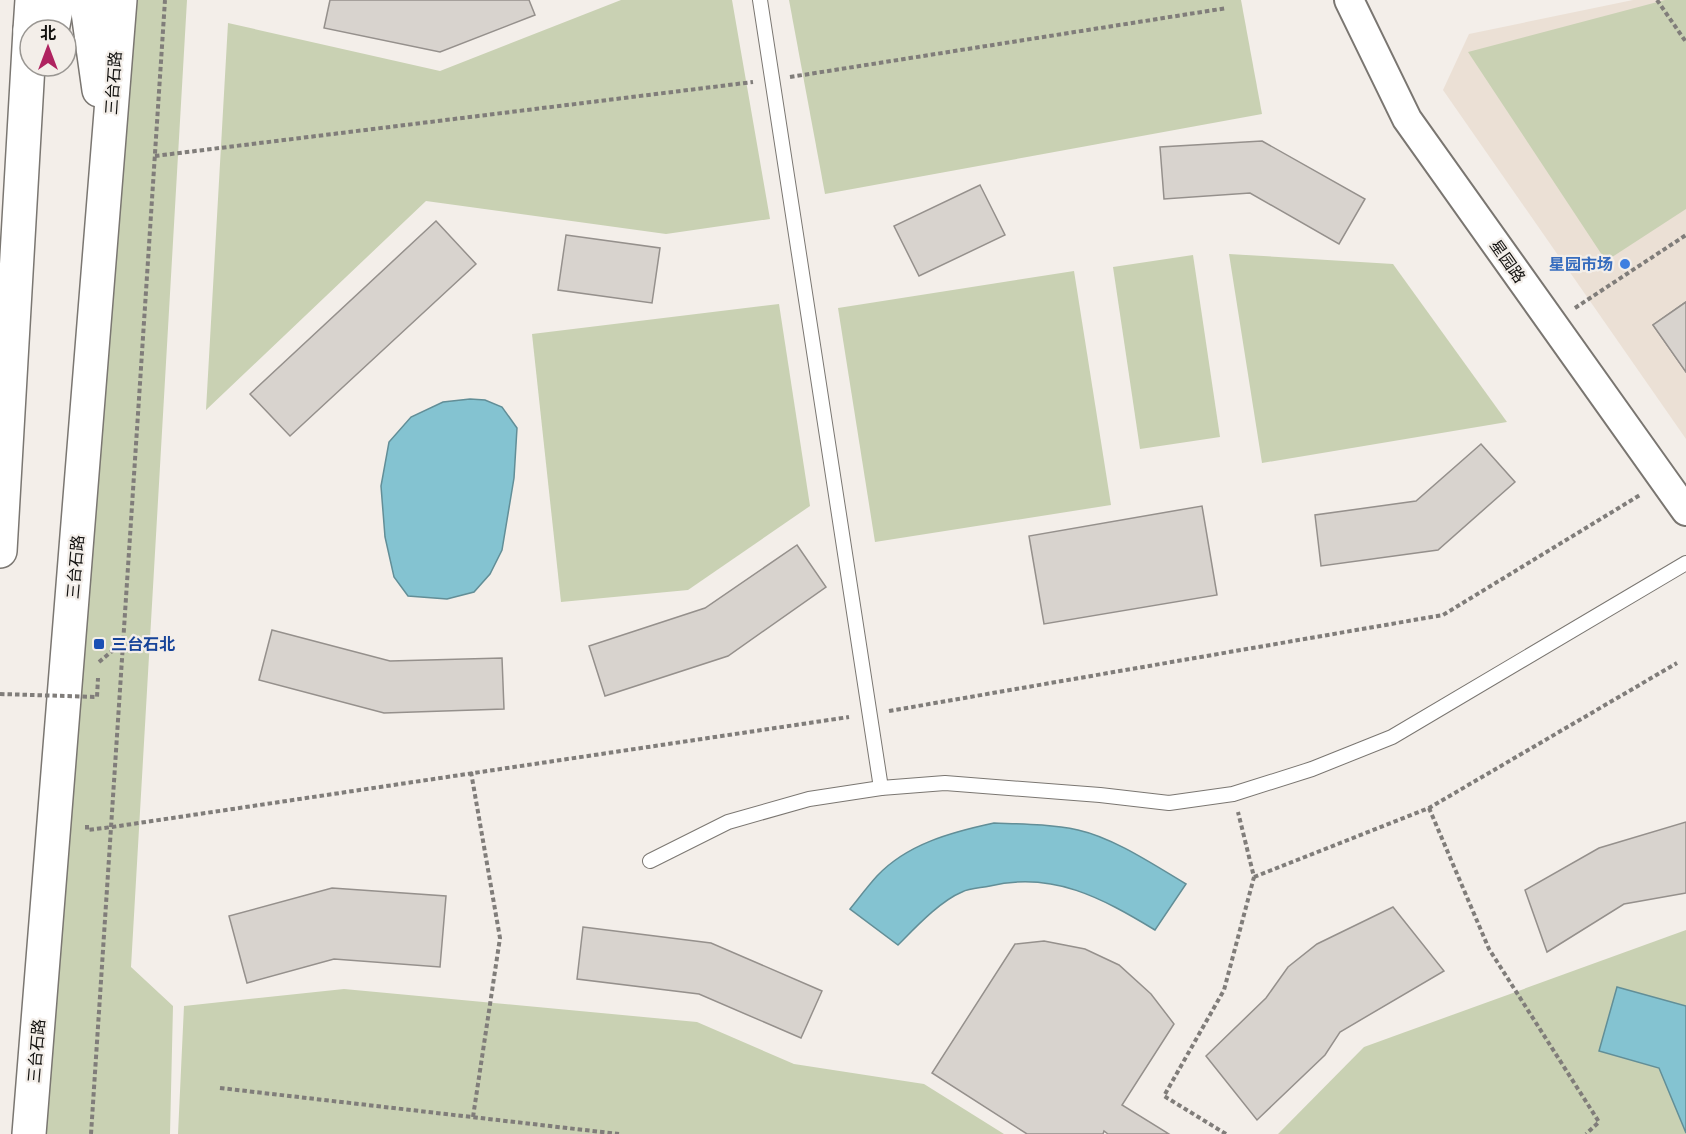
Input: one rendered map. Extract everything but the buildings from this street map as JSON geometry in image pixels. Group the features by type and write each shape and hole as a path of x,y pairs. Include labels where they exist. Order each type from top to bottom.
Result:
{"main road":[{"name":"三台石路","path":"29,1134 120,0"},
{"path":"48,18 62,9 108,151"},
{"path":"0,551 0,518 27,78"},
{"path":"23,147 40,78"}],"street":[{"name":"星园路","path":"1349,0 1407,119 1686,511"}],"lane":[{"path":"760,0 881,788"},
{"path":"650,861 728,822 809,800 881,788 945,783 1100,795 1169,803 1233,794 1312,769 1392,736 1686,563"}],"path":[{"path":"91,1134 165,0"},
{"path":"1657,0 1686,42"},
{"path":"155,156 772,80 1227,8"},
{"path":"1552,323 1686,235"},
{"path":"0,694 97,697 99,660 124,641"},
{"path":"1254,877 1430,808 1677,663"},
{"path":"471,772 500,938 473,1117"},
{"path":"1226,1134 1164,1096 1224,990 1254,877 1233,794"},
{"path":"1430,808 1489,949 1599,1122 1586,1134"},
{"path":"220,1088 619,1134"}],"shaded area":[{"name":"星园市场","path":"1633,0 1686,0 1686,439 1443,90 1469,34"}],"green space":[{"path":"120,0 187,0 131,967 173,1006 170,1134 31,1134"},
{"path":"621,0 732,0 770,219 666,234 426,201 206,410 228,23 440,71"},
{"path":"789,0 1241,0 1262,114 825,194"},
{"path":"1665,0 1686,0 1686,209 1606,261 1468,52"},
{"path":"1229,254 1393,264 1507,422 1262,463"},
{"path":"1193,255 1220,437 1140,449 1113,267"},
{"path":"1074,271 1111,505 875,542 838,308"},
{"path":"779,304 810,506 688,590 561,602 532,334"},
{"path":"1686,930 1686,1134 1278,1134 1364,1047"},
{"path":"344,989 697,1022 794,1064 924,1084 1004,1134 178,1134 184,1006"}],"water":[{"path":"485,400 502,407 517,428 514,478 502,550 490,574 474,592 447,599 408,596 394,577 385,537 381,486 389,442 411,417 443,402"},
{"path":"994,823 1057,827 1092,834 1134,853 1186,884 1155,930 1116,908 1076,890 1035,882 1013,882 962,892 937,908 898,945 850,909 877,876 902,855 946,835"},
{"path":"1617,987 1686,1006 1686,1133 1659,1068 1599,1051"}],"place":[{"name":"星园市场","path":"1625,264"},
{"name":"三台石北","path":"99,644"}]}
